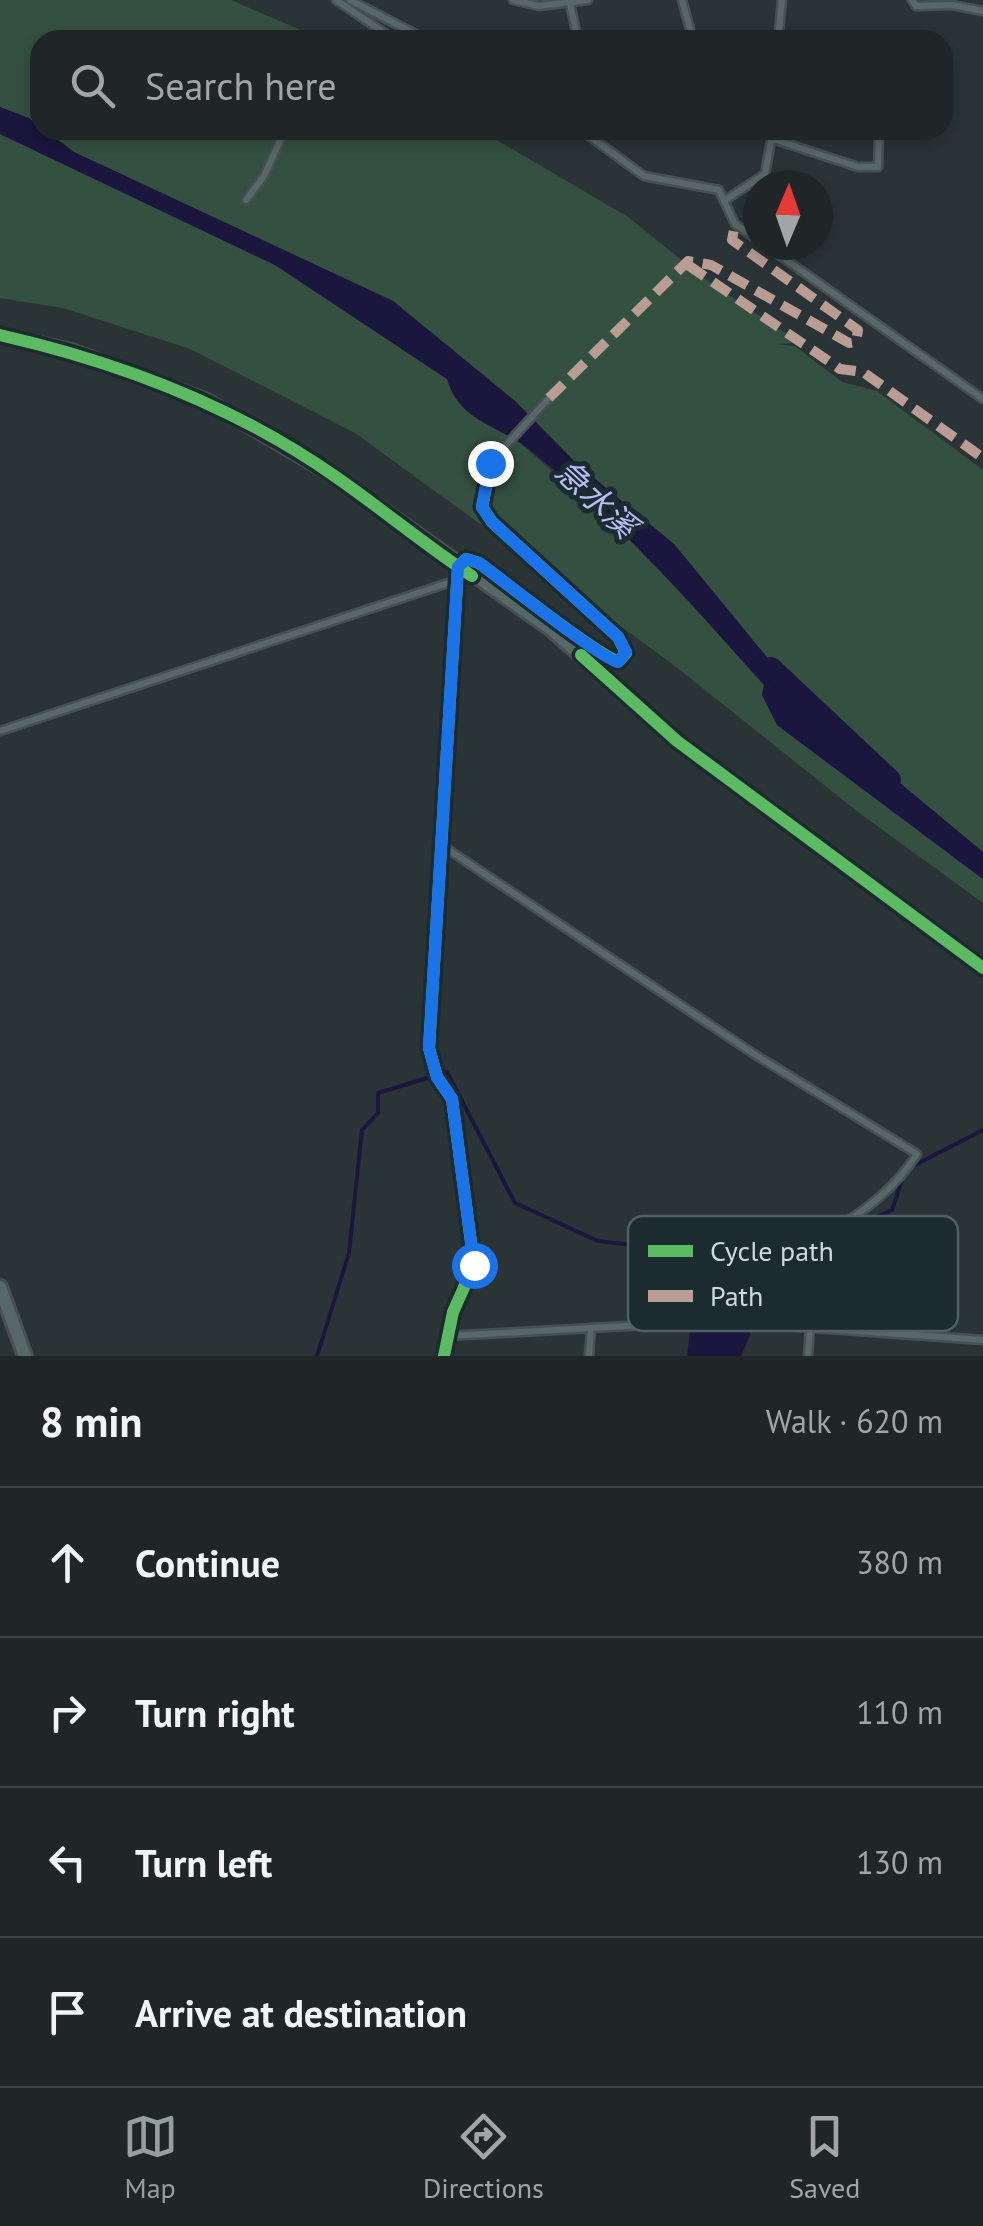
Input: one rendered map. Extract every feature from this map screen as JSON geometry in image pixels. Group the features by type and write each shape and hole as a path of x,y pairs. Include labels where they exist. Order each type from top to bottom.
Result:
{"street":[{"path":"0,335 71,351 206,401 333,474 456,574 551,629 678,742 983,968"},
{"path":"444,1356 474,1265 452,1099 437,1077 429,1048 456,574 466,559 479,563 547,610 606,660 618,662 626,652 618,637 492,522 482,507 490,463"},
{"path":"0,1287 25,1356"}],"lane":[{"path":"336,0 381,30"},
{"path":"350,0 408,30"},
{"path":"513,0 539,6 588,0"},
{"path":"682,0 690,30"},
{"path":"779,30 782,0"},
{"path":"912,0 916,6 952,5 983,12"},
{"path":"570,4 576,30"},
{"path":"246,200 264,176 281,140"},
{"path":"595,140 644,176 719,190 735,224 743,230"},
{"path":"724,201 765,174 774,140 858,167 878,167 879,140"},
{"path":"786,260 983,399"},
{"path":"490,463 550,398"},
{"path":"0,731 456,574"},
{"path":"439,843 754,1054 917,1154 907,1170 864,1210 852,1216"},
{"path":"448,1336 628,1326"},
{"path":"589,1356 591,1328"},
{"path":"808,1356 810,1331"},
{"path":"853,1331 983,1340"}],"green space":[{"path":"0,0 231,0 301,30 30,30 30,121 0,107"},
{"path":"0,134 275,265 447,379 652,559 764,685 777,725 983,879 983,903 858,812 671,663 355,433 190,349 63,308 0,298"},
{"path":"58,140 497,140 628,217 704,278 800,343 775,344 795,346 842,382 877,391 983,470 983,852 806,705 674,544 578,465 515,401 393,301 74,152"}],"water":[{"path":"0,107 30,119 30,140 58,140 74,152 393,301 515,401 578,465 674,544 806,705 983,852 983,879 777,725 762,695 764,685 652,563 530,450 470,414 447,379 275,265 0,134"},
{"path":"690,1331 750,1331 741,1356 687,1356"}],"waterway":[{"name":"急水溪","path":"771,668 890,780"},
{"path":"440,1074 447,1072 515,1203 598,1241 628,1244"},
{"path":"317,1356 349,1253 362,1130 378,1113 378,1093 431,1077"},
{"path":"911,1167 983,1130"},
{"path":"878,1216 892,1210 903,1177"}],"marked path":[{"path":"549,398 688,261 711,265 849,343 856,342 858,330 732,240 735,224"},
{"path":"688,265 840,369 863,372 983,458"}],"cycle path":[{"path":"0,335 132,373 217,408 336,477 472,576"},
{"path":"444,1356 453,1312 474,1265 452,1099 437,1077 429,1048 458,567 466,559 479,563 609,657 619,661 626,653 618,637 492,522 482,507 491,463"},
{"path":"581,655 677,741 983,968"}],"route":[{"path":"474,1265 452,1099 437,1077 429,1048 454,581 458,567 466,559 479,563 547,610 606,660 618,662 626,652 618,637 492,522 482,507 490,463"}]}
